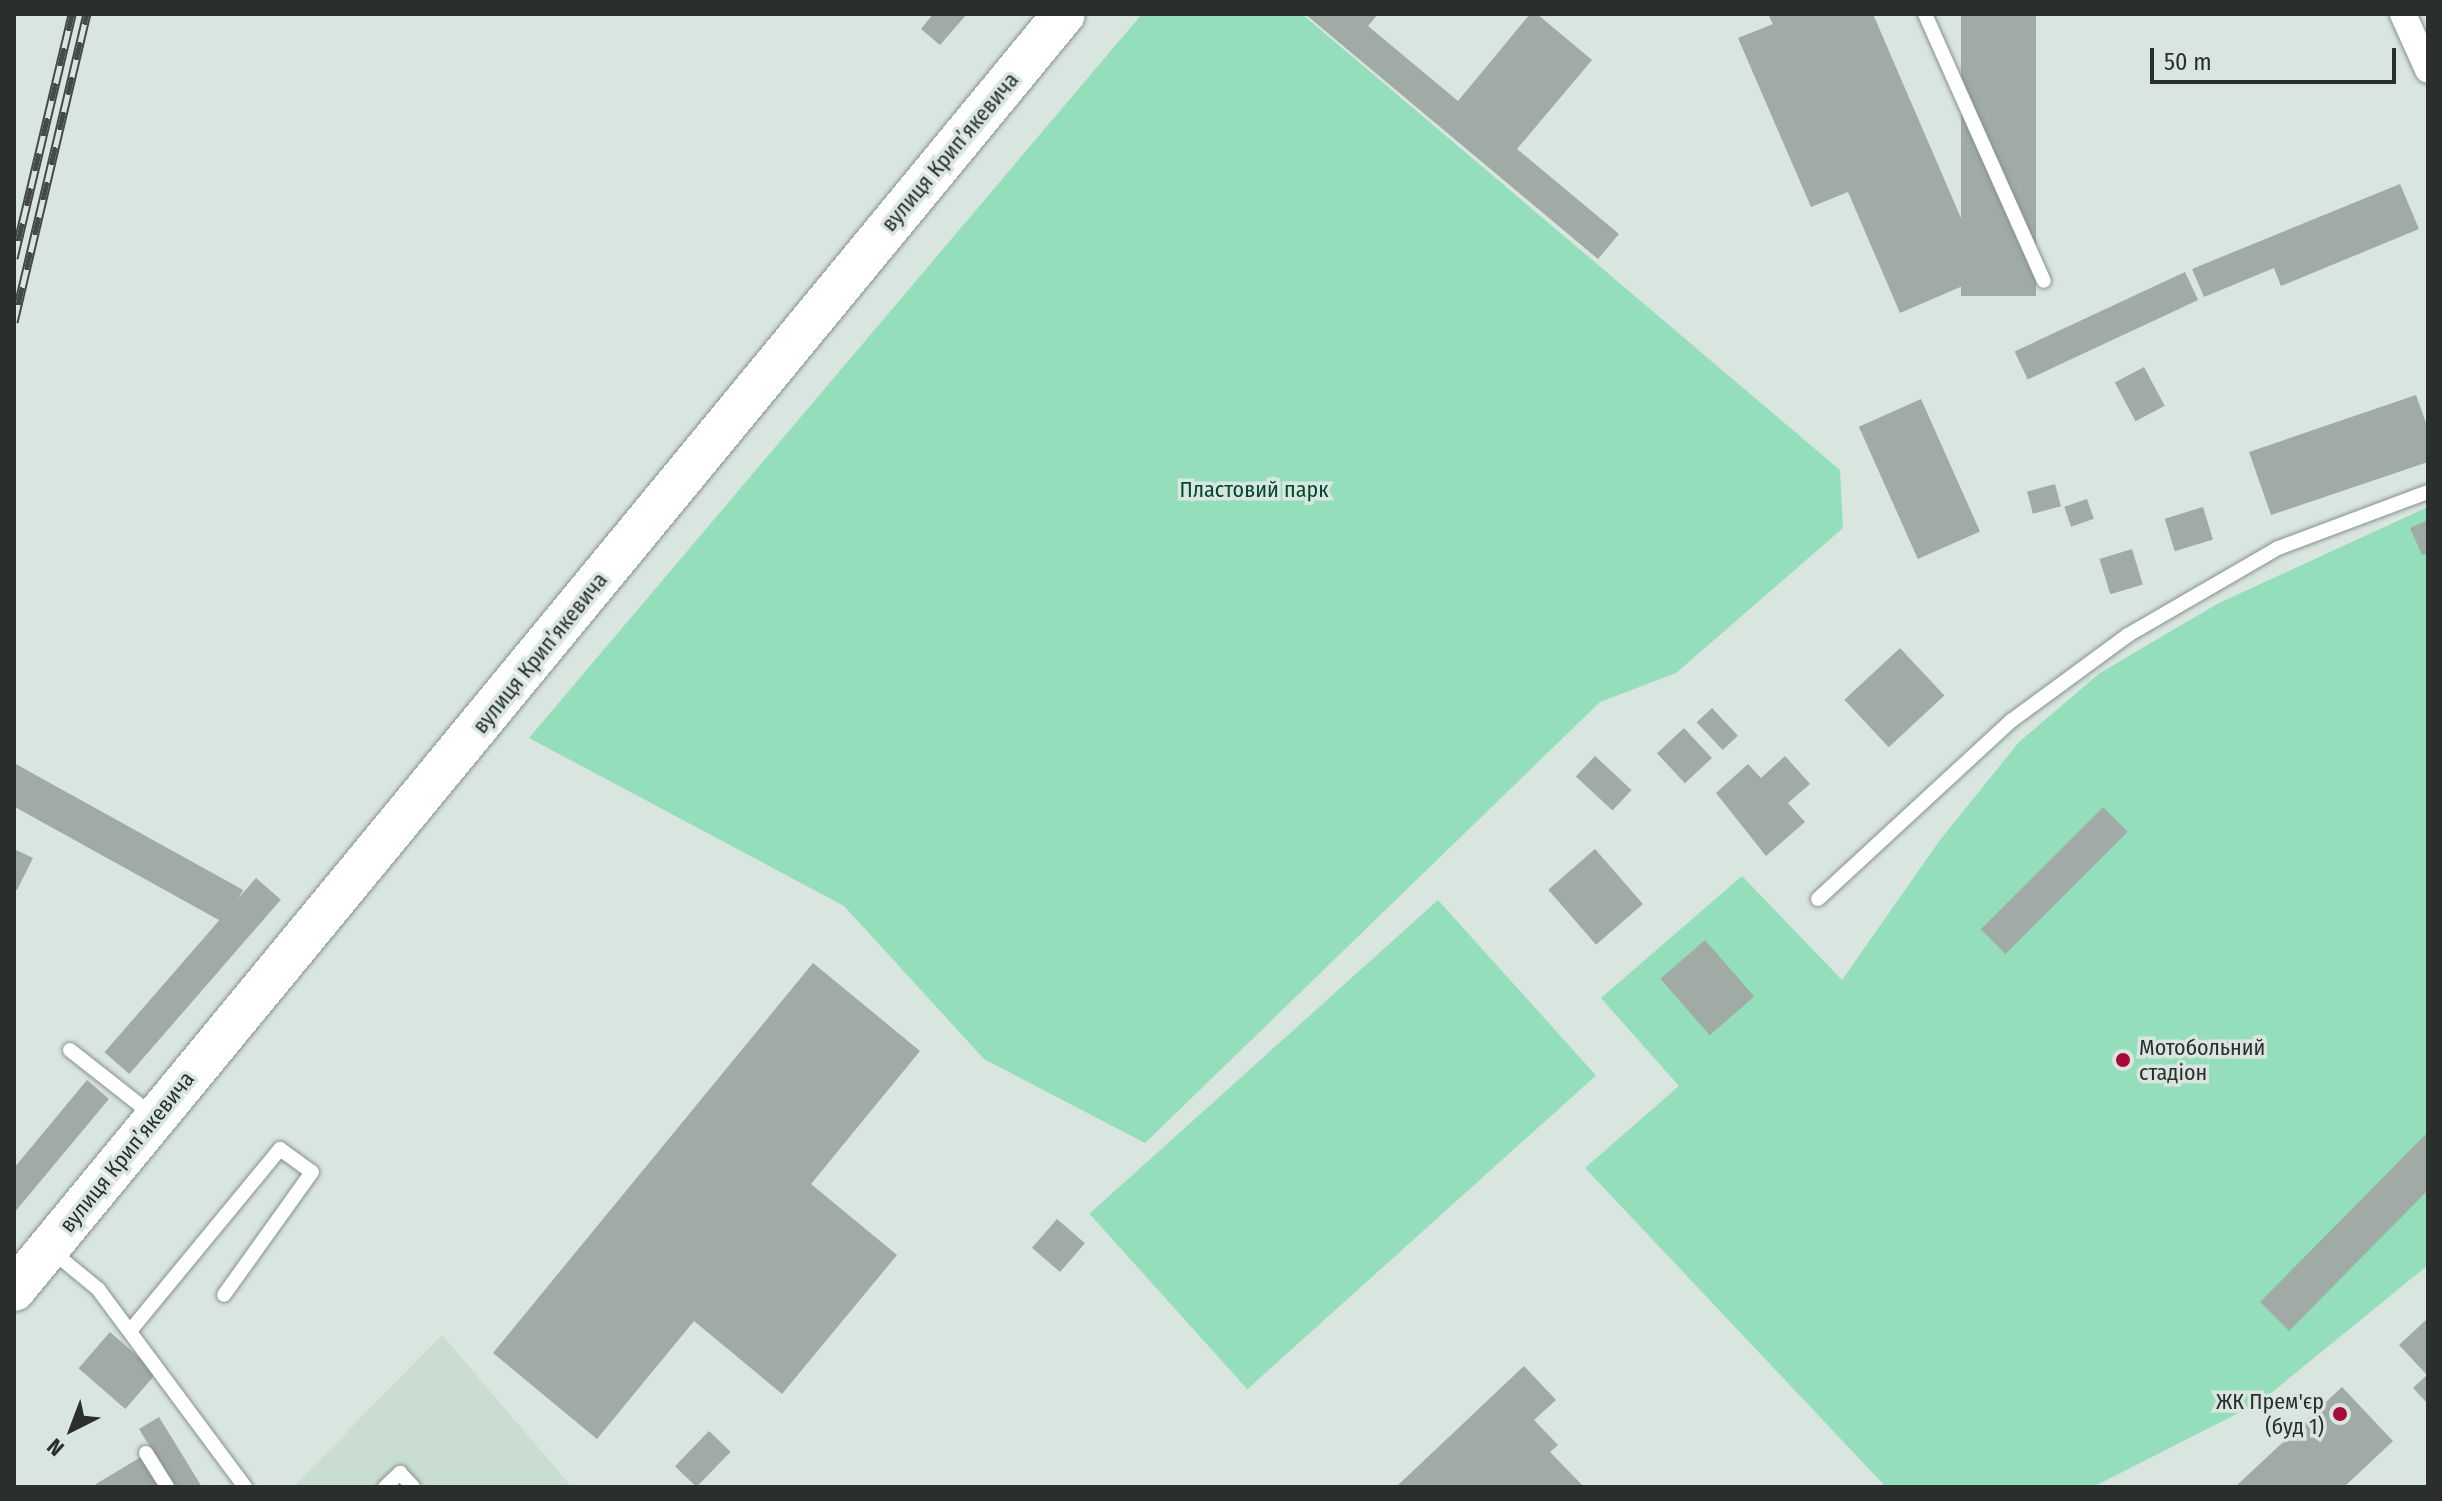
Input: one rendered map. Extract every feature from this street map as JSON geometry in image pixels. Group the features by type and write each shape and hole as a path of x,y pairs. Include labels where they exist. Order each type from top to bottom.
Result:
{"main road":[{"name":"вулиця Крипʼякевича","path":"14,1290 155,1116 361,874 1064,14"}],"street":[{"path":"2403,14 2428,70"}],"lane":[{"path":"1925,14 2044,281"},
{"path":"1818,899 2011,721 2128,635 2278,548 2428,492"},
{"path":"70,1050 155,1116"},
{"path":"130,1331 280,1149 312,1172 224,1295"},
{"path":"48,1248 98,1289 245,1487"},
{"path":"146,1453 167,1487"},
{"path":"385,1487 400,1473 413,1487"}],"shaded area":[{"path":"442,1335 572,1487 293,1487"}],"green space":[{"name":"Пластовий парк","path":"1142,14 1302,14 1840,470 1843,528 1676,673 1600,702 1145,1143 984,1059 844,906 529,738"},
{"name":"Мотобольний стадіон","path":"2428,507 2428,1265 2260,1402 2093,1487 1886,1487 1585,1168 1679,1086 1601,998 1742,876 1842,980 1940,840 2019,742 2100,673 2217,604"},
{"path":"1438,900 1596,1075 1247,1389 1089,1214"}],"building":[{"path":"933,14 967,14 940,45 921,29"},
{"path":"1305,14 1378,14 1368,26 1458,101 1530,14 1537,14 1592,60 1517,149 1619,234 1598,259"},
{"path":"1768,14 1873,14 1986,276 1900,313 1848,192 1811,207 1738,38 1773,24"},
{"path":"1961,14 2036,14 2036,296 1961,296"},
{"path":"2400,184 2419,229 2281,286 2274,268 2204,297 2192,269"},
{"path":"2185,272 2198,300 2028,380 2015,351"},
{"path":"2144,367 2165,406 2136,421 2115,382"},
{"path":"2416,395 2428,428 2428,462 2271,515 2249,452"},
{"path":"1921,399 1980,531 1918,559 1859,427"},
{"path":"2055,484 2061,506 2033,514 2027,492"},
{"path":"2087,499 2094,519 2071,527 2064,507"},
{"path":"2203,507 2213,540 2175,551 2165,519"},
{"path":"2428,520 2428,553 2422,555 2410,528"},
{"path":"2132,549 2143,584 2110,594 2099,559"},
{"path":"1900,648 1944,696 1889,747 1844,700"},
{"path":"1712,708 1738,736 1723,750 1697,722"},
{"path":"1684,728 1712,758 1685,783 1657,753"},
{"path":"1595,756 1632,790 1612,811 1576,776"},
{"path":"1785,756 1810,784 1788,803 1805,822 1766,856 1716,793 1748,764 1761,778"},
{"path":"14,763 243,890 225,923 14,806"},
{"path":"2103,807 2128,832 2005,954 1981,929"},
{"path":"14,849 33,858 17,890 14,889"},
{"path":"1595,849 1643,904 1596,945 1548,890"},
{"path":"256,878 281,900 129,1074 104,1052"},
{"path":"1705,940 1754,997 1710,1035 1660,979"},
{"path":"813,963 920,1051 811,1184 897,1255 782,1394 694,1321 597,1439 493,1353"},
{"path":"87,1080 109,1099 14,1213 14,1168"},
{"path":"2428,1132 2428,1190 2289,1331 2260,1302"},
{"path":"1057,1219 1085,1243 1060,1272 1032,1248"},
{"path":"2428,1318 2428,1404 2413,1388 2427,1375 2399,1345"},
{"path":"110,1332 157,1373 125,1409 79,1368"},
{"path":"1524,1366 1556,1400 1534,1420 1558,1445 1550,1452 1584,1487 1396,1487"},
{"name":"ЖК Прем'єр (буд 1)","path":"2342,1387 2393,1441 2344,1487 2235,1487"},
{"path":"159,1417 202,1487 175,1487 139,1429"},
{"path":"709,1431 731,1452 697,1487 675,1466"},
{"path":"141,1457 159,1487 98,1487 96,1484"}],"railway":[{"path":"14,258 72,14"},
{"path":"14,322 87,14"}],"place":[{"name":"Мотобольний стадіон","path":"2123,1060"},
{"name":"ЖК Прем'єр (буд 1)","path":"2340,1414"}]}
